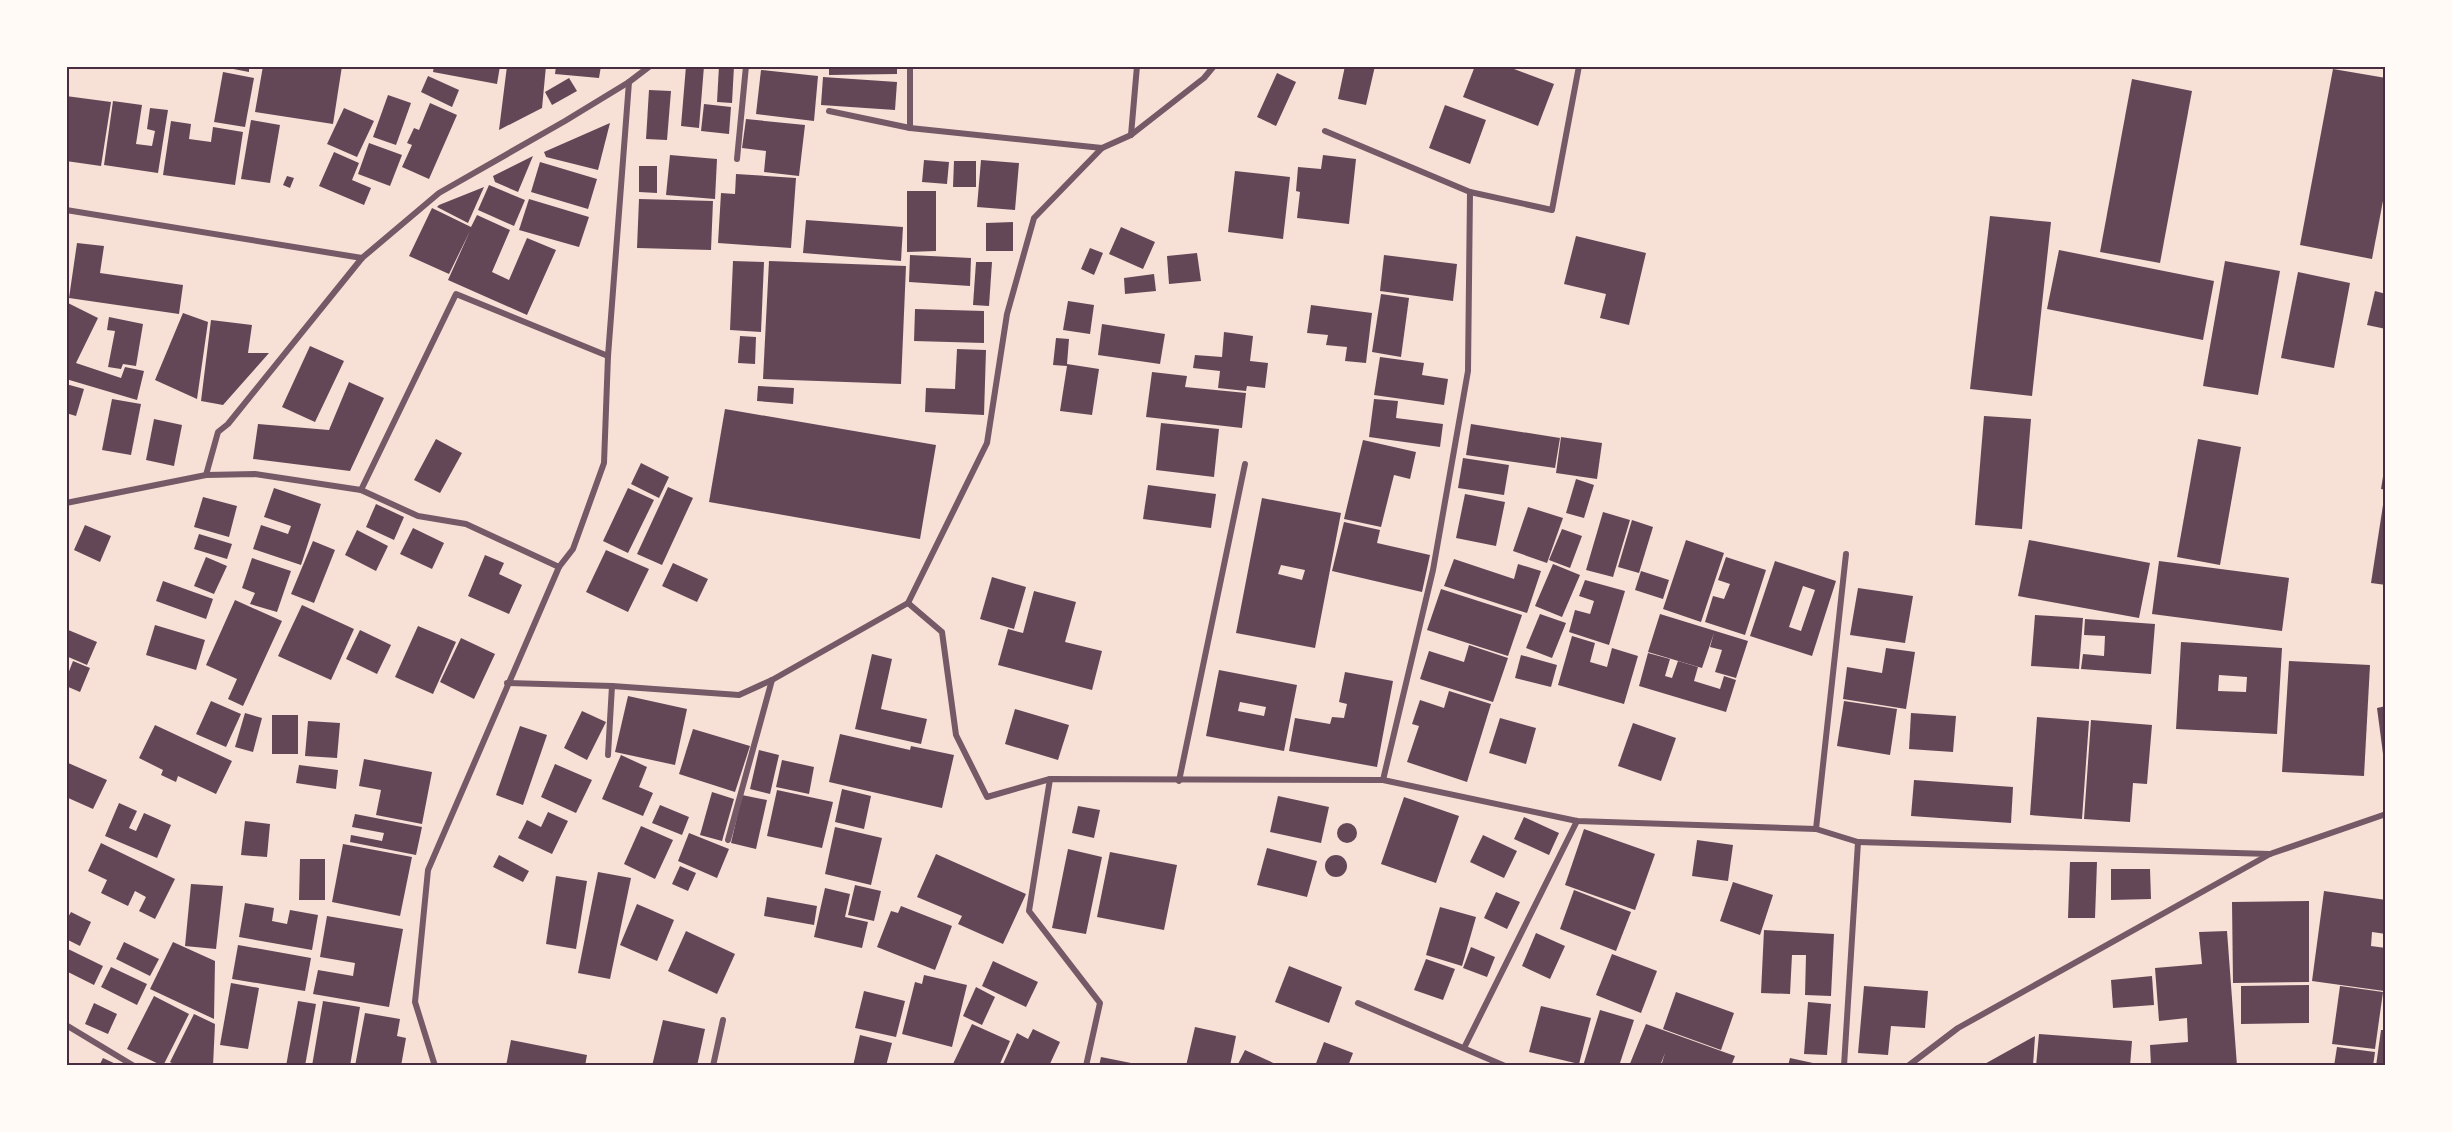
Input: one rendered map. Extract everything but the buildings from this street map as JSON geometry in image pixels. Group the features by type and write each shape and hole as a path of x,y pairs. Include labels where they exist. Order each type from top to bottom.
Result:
{"street":[{"path":"206,475 218,432 228,424 362,258 439,193 629,82 650,66"},
{"path":"737,159 746,66"},
{"path":"910,66 910,128"},
{"path":"1131,135 1137,66"},
{"path":"507,683 612,686 739,696 772,680 908,603 957,508 987,443 1007,314 1034,218 1102,148 1131,135 1203,78 1214,66"},
{"path":"1324,131 1470,192 1552,210 1579,66"},
{"path":"435,1066 415,1002 428,870 559,567 573,549 603,463 608,356 629,82"},
{"path":"829,111 910,128 1102,148"},
{"path":"1383,780 1433,570 1468,371 1470,192"},
{"path":"66,210 362,258"},
{"path":"361,490 456,294 608,356"},
{"path":"1179,781 1245,464"},
{"path":"66,503 206,475 255,474 361,490 418,516 466,524 559,567"},
{"path":"1816,829 1846,554"},
{"path":"908,603 942,632 956,735 987,797 1050,780 1383,780 1577,821 1816,829 1858,842 2270,854"},
{"path":"728,840 772,680"},
{"path":"608,755 612,686"},
{"path":"1050,780 1029,911 1100,1003 1086,1066"},
{"path":"1908,1066 1958,1028 2270,854 2386,814"},
{"path":"1464,1048 1577,821"},
{"path":"1844,1066 1858,842"},
{"path":"1358,1003 1505,1066"},
{"path":"713,1066 723,1020"},
{"path":"66,1025 134,1066"}]}
